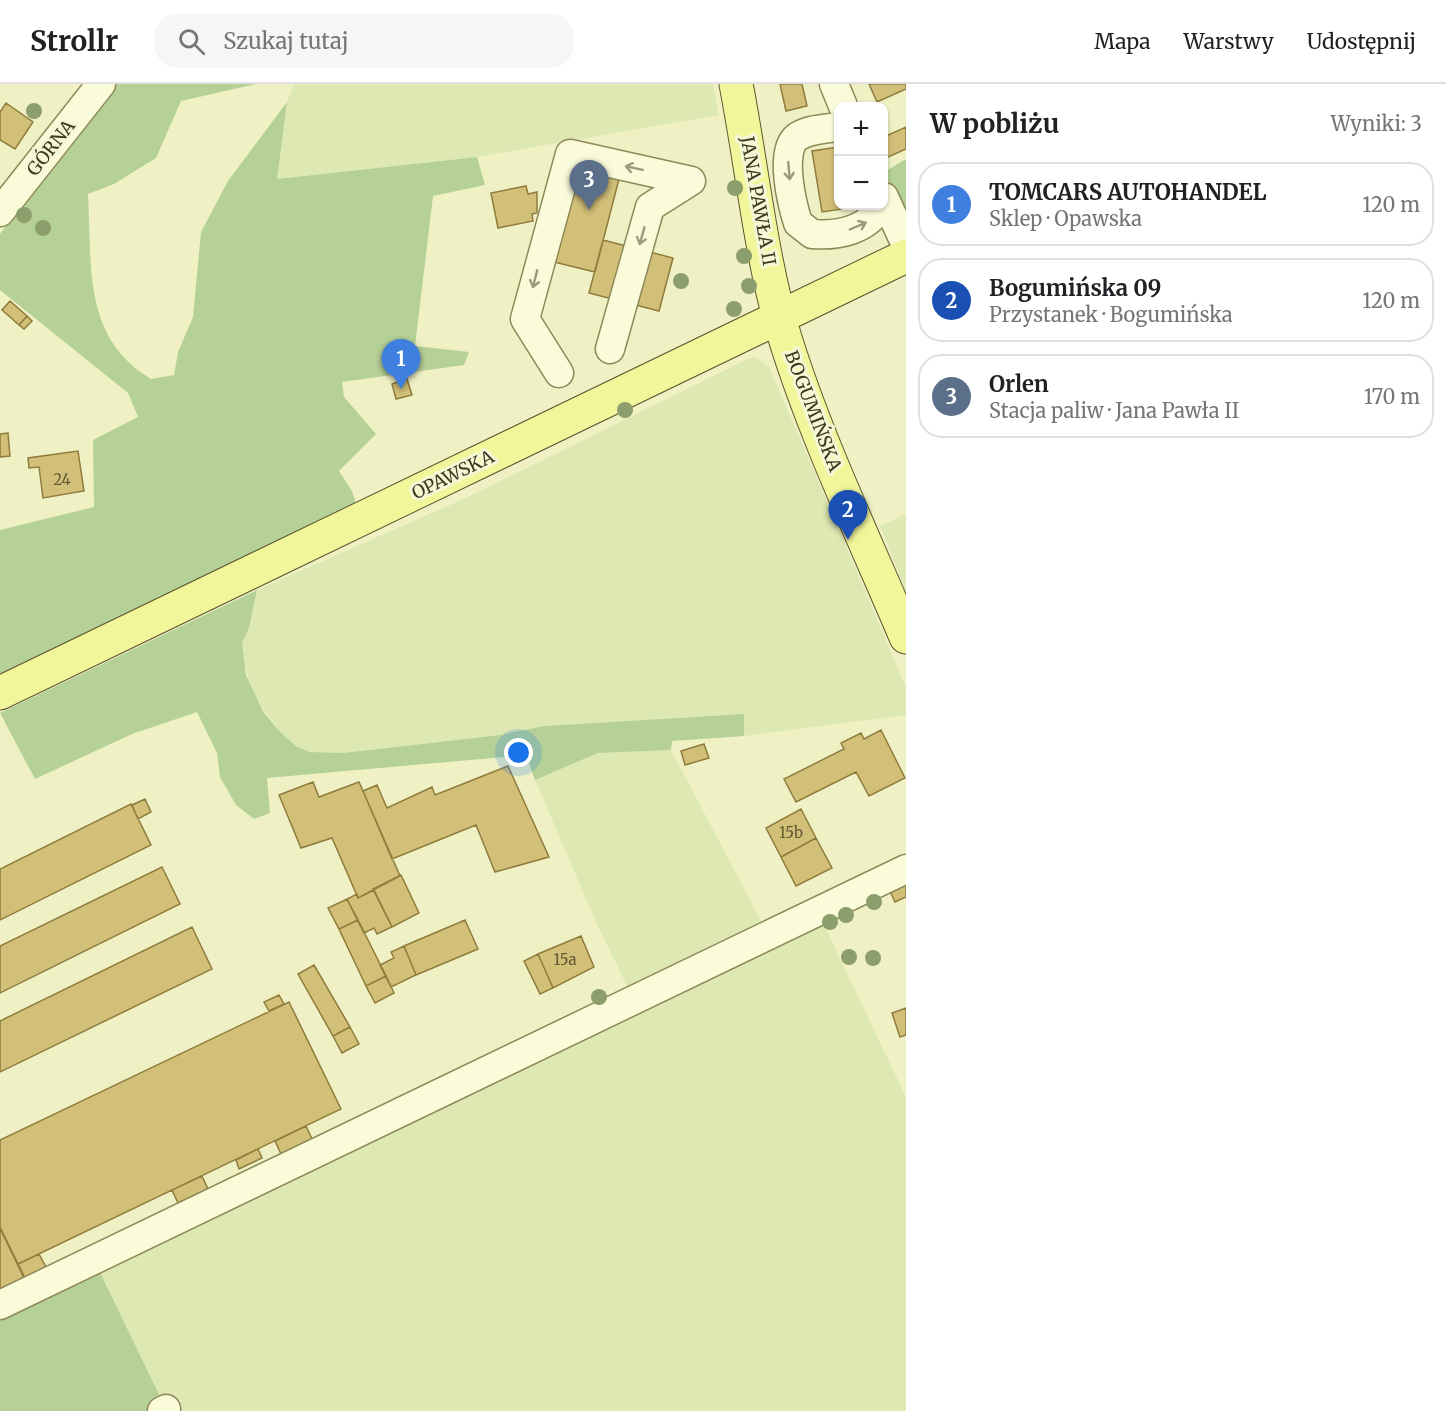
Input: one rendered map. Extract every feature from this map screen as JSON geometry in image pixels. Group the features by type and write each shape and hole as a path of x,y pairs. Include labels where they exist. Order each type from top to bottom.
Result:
{"main road":[{"name":"JANA PAWŁA II","path":"736,84 779,318"},
{"name":"OPAWSKA","path":"0,693 906,256"},
{"name":"BOGUMIŃSKA","path":"779,318 816,420 906,637"}],"street":[{"name":"GÓRNA","path":"0,212 101,84"},
{"path":"834,84 841,102"},
{"path":"834,128 807,132 796,138 790,146 789,174 798,223 812,234 845,231 865,225 876,210"},
{"path":"559,373 525,319 570,154 691,181 650,207 610,349"},
{"path":"888,210 906,245"},
{"path":"0,1305 906,869"}],"green space":[{"path":"111,84 256,84 181,101 156,158 114,184 88,194 91,273 102,321 113,343 129,362 151,379 174,375 178,352 193,317 201,232 228,181 287,102 277,179 477,157 485,185 433,196 415,346 469,352 464,365 342,382 344,397 376,434 339,471 352,491 357,507 0,682 0,530 94,507 93,440 138,417 128,393 0,290 0,234"},
{"path":"294,84 713,84 719,115 477,157 276,179 287,102"},
{"path":"906,159 906,217 888,180 888,170"},
{"path":"754,356 769,367 848,550 906,688 906,715 744,736 743,714 544,726 500,735 343,753 310,752 297,747 277,729 254,694 242,657 242,643 249,628 257,590 466,498"},
{"path":"906,514 906,592 880,526"},
{"path":"257,590 249,628 242,643 246,675 263,711 277,729 297,747 310,752 343,753 500,735 544,726 744,714 744,736 672,741 671,750 598,753 535,780 526,755 267,778 270,813 254,819 236,805 220,777 217,753 197,712 132,734 35,779 0,713"},
{"path":"671,750 766,930 632,996 595,920 535,780 598,753"},
{"path":"822,921 906,1097 906,1411 167,1411 96,1264"},
{"path":"96,1264 167,1411 0,1411 0,1311"}],"building":[{"path":"780,84 802,84 807,106 786,111"},
{"path":"869,84 906,84 906,89 877,102"},
{"path":"6,103 33,122 15,149 0,140 0,112"},
{"path":"906,127 906,149 888,157 888,135"},
{"path":"834,148 835,210 822,212 812,151"},
{"path":"578,169 619,179 595,272 554,262"},
{"path":"526,186 528,194 537,192 537,213 532,214 533,221 498,228 491,193"},
{"path":"603,240 673,258 659,311 589,293"},
{"path":"10,301 27,316 19,325 2,310"},
{"path":"27,316 32,321 24,329 19,325"},
{"path":"407,379 412,395 396,399 392,384"},
{"path":"8,433 10,456 0,457 0,434"},
{"path":"78,451 84,491 43,498 39,467 29,468 28,458"},
{"path":"881,730 905,778 869,796 856,772 796,802 784,779 844,749 841,743 861,733 864,739"},
{"path":"704,744 709,758 685,765 681,751"},
{"path":"508,766 549,857 495,872 476,825 392,859 363,791 377,785 387,808 432,787 435,795"},
{"path":"313,782 319,797 359,782 400,876 358,898 332,838 301,848 279,795"},
{"path":"145,799 151,812 138,819 132,805"},
{"path":"131,804 151,845 0,920 0,869"},
{"path":"801,809 816,838 781,857 766,828"},
{"path":"816,838 832,868 796,886 781,857"},
{"path":"162,867 180,904 0,993 0,946"},
{"path":"401,875 419,913 392,927 373,889"},
{"path":"906,879 906,897 895,902 888,887"},
{"path":"374,890 392,927 377,934 374,928 364,933 347,899 357,894 358,898"},
{"path":"347,899 358,920 339,929 328,908"},
{"path":"358,920 386,976 366,986 339,929"},
{"path":"465,920 478,949 416,975 404,946"},
{"path":"192,927 212,969 0,1072 0,1021"},
{"path":"581,936 594,967 553,988 538,954"},
{"path":"404,946 416,975 391,987 380,965 394,958 391,952"},
{"path":"538,954 553,988 540,994 524,961"},
{"path":"314,965 350,1027 333,1036 298,974"},
{"path":"386,976 394,993 375,1003 366,986"},
{"path":"279,995 284,1004 269,1011 264,1002"},
{"path":"289,1002 341,1109 18,1264 0,1227 0,1140"},
{"path":"906,1008 906,1035 900,1037 892,1013"},
{"path":"350,1027 359,1044 342,1053 333,1036"},
{"path":"306,1126 312,1139 281,1154 275,1141"},
{"path":"258,1149 262,1158 239,1169 236,1160"},
{"path":"202,1176 208,1189 178,1203 172,1190"},
{"path":"0,1228 24,1278 0,1289"},
{"path":"39,1254 46,1267 25,1278 18,1264"}],"place":[{"name":"Orlen","path":"589,210"},
{"name":"TOMCARS AUTOHANDEL","path":"401,389"},
{"name":"Bogumińska 09","path":"848,540"}]}
